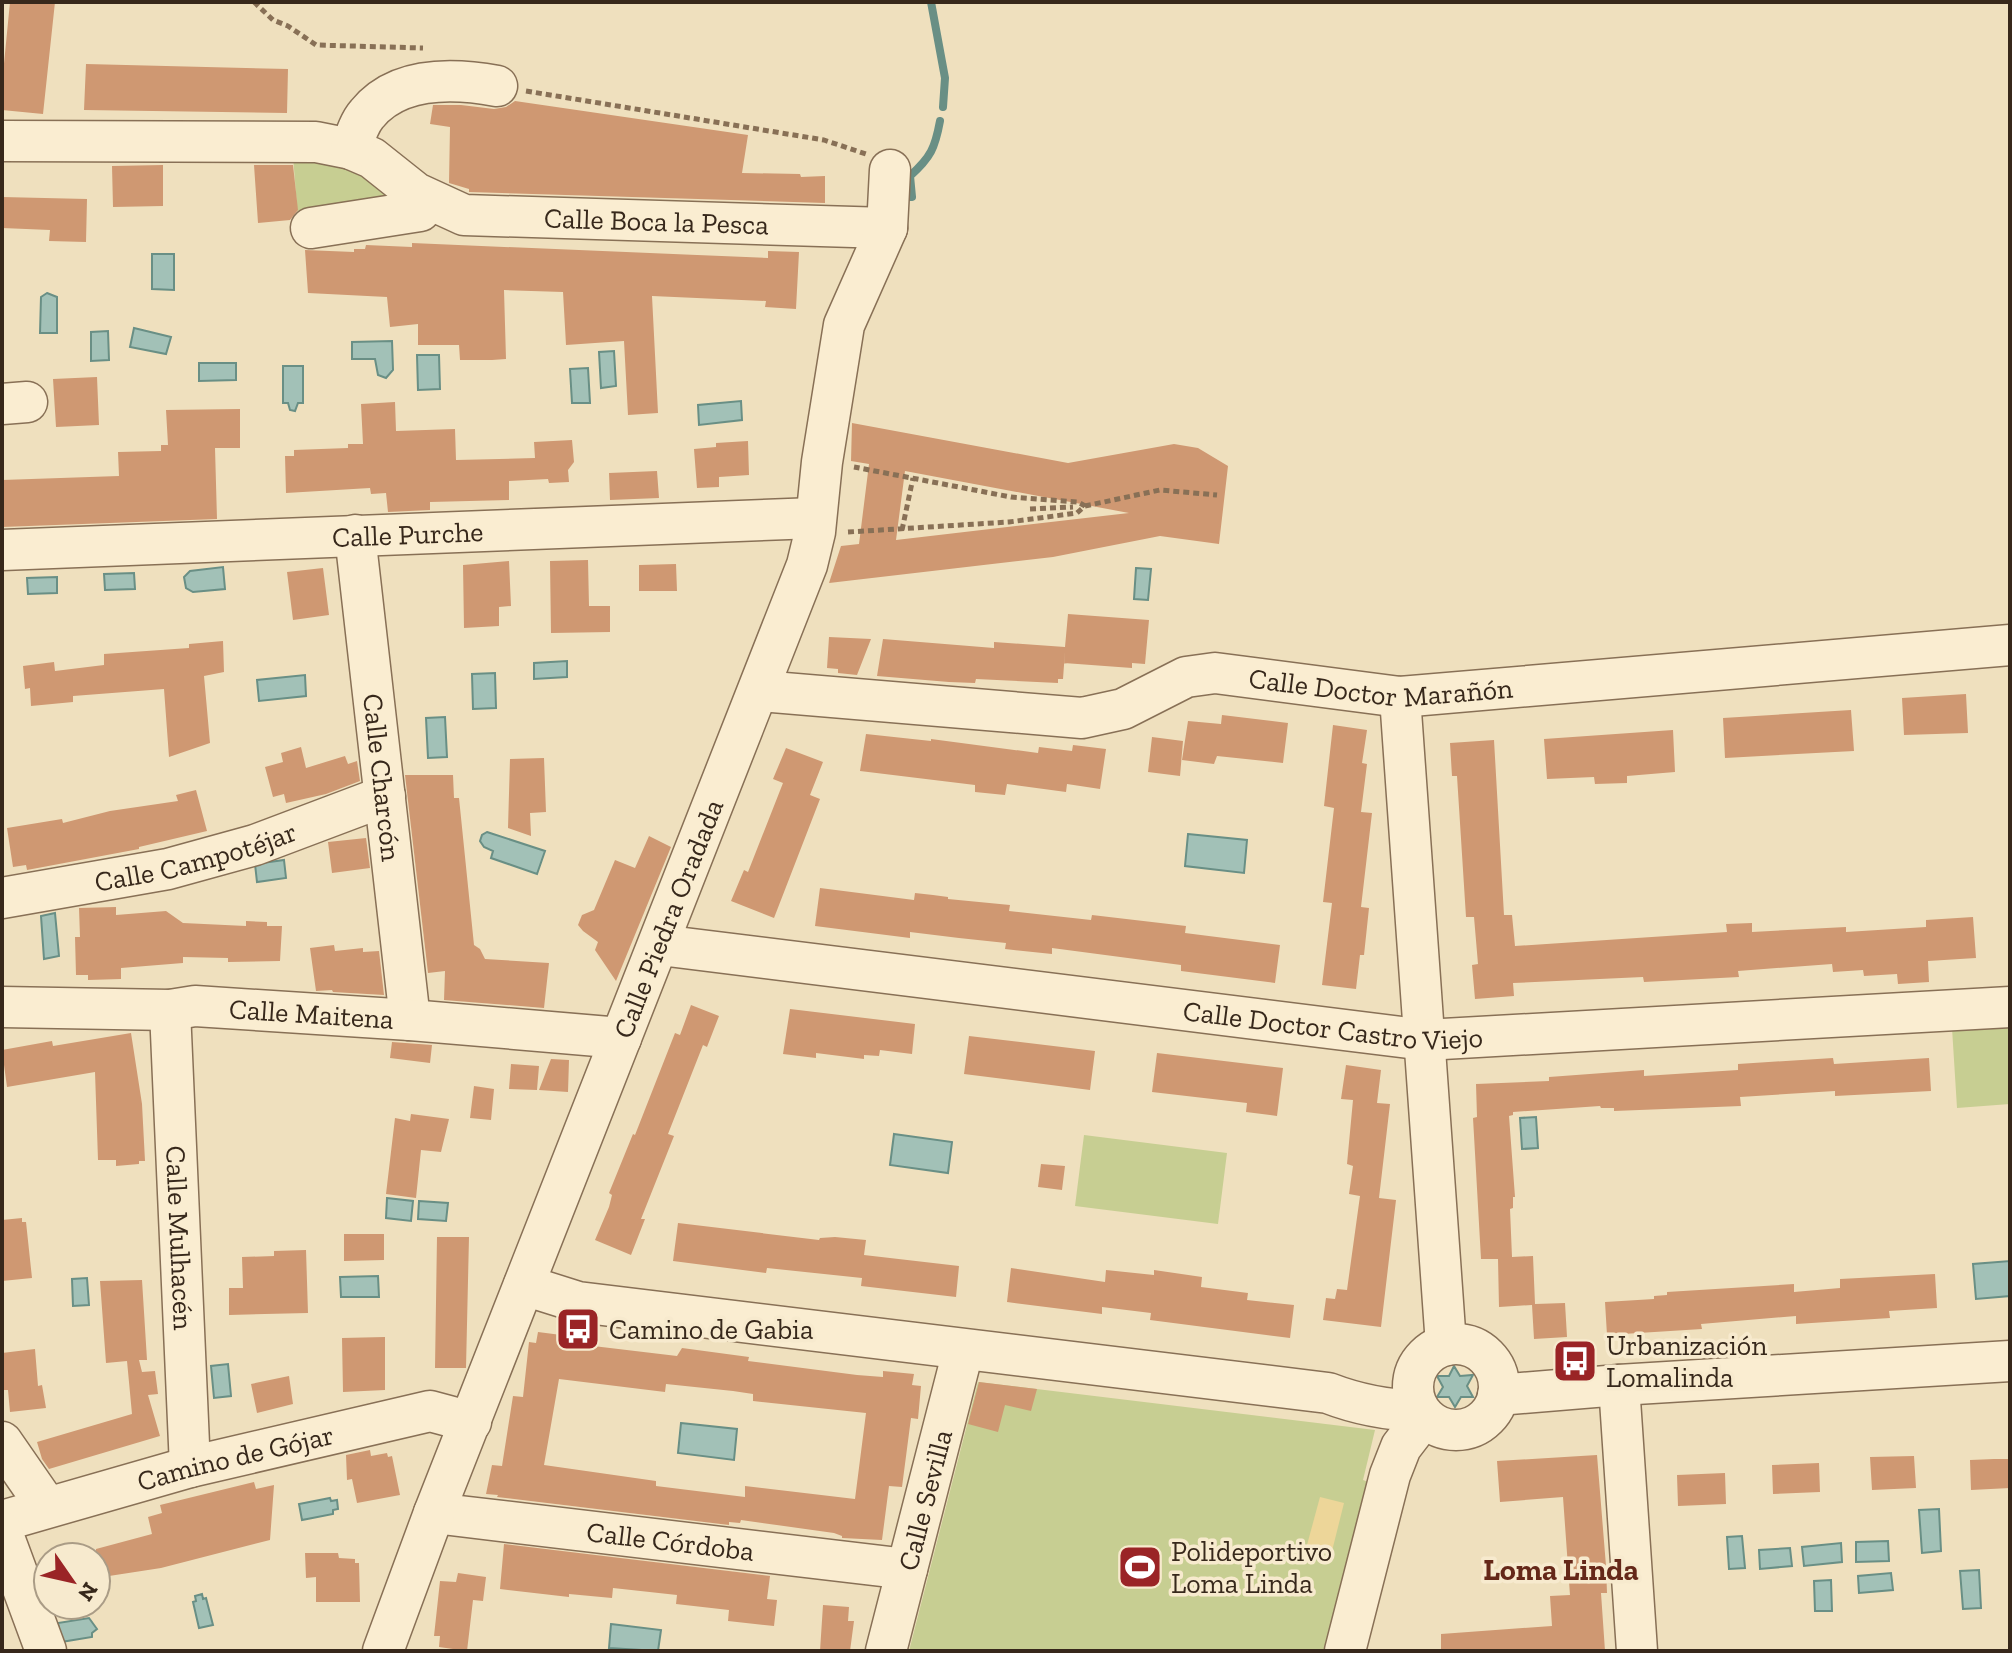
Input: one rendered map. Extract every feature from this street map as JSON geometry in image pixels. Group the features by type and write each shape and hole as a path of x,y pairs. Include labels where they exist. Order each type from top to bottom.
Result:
{"street":[{"path":"351,149 364,117 382,98 407,86 469,81 497,86"},
{"name":"Calle Boca la Pesca","path":"2,141 316,142 351,149 372,158 428,201 464,215 887,228"},
{"name":"Calle Piedra Oradada","path":"383,1651 434,1513 807,565 844,325 887,228 890,170"},
{"path":"311,228 420,211 428,201"},
{"name":"Calle Purche","path":"2,550 355,535 815,525"},
{"name":"Calle Charcón","path":"355,535 410,1020"},
{"name":"Calle Doctor Marañón","path":"760,691 1082,718 1123,709 1186,677 1215,673 1400,697 2010,645"},
{"path":"1328,1393 1398,1377 1432,1356 1460,1344 1474,1347 1486,1355 1499,1381 1498,1395 1485,1418 1461,1430 1435,1425 1422,1414 1413,1389 1432,1356 1425,1040 1400,697"},
{"name":"Calle Campotéjar","path":"2,898 168,869 255,845 385,796"},
{"name":"Calle Doctor Castro Viejo","path":"660,945 1425,1040 2010,1007"},
{"name":"Calle Maitena","path":"2,1007 170,1010 195,1006 621,1038"},
{"name":"Calle Mulhacén","path":"170,1010 190,1467"},
{"path":"542,1237 578,1302"},
{"path":"520,1294 963,1351 1328,1393 1357,1405 1422,1414"},
{"name":"Calle Sevilla","path":"886,1651 963,1351"},
{"path":"1498,1395 2010,1361"},
{"path":"1619,1385 1637,1651"},
{"name":"Camino de Gójar","path":"2,1521 190,1467 430,1411 471,1422"},
{"path":"1345,1651 1390,1475 1401,1447 1422,1414"},
{"path":"2,1442 47,1507"},
{"name":"Calle Córdoba","path":"434,1513 907,1569"},
{"path":"2,1532 46,1651"}],"path":[{"path":"254,2 273,20 316,45 432,49"},
{"path":"497,86 824,140 865,153 890,170"},
{"path":"822,462 1030,499 1078,502 1085,506"},
{"path":"902,530 913,478"},
{"path":"815,525 902,530 1077,513 1085,506 1160,490 1217,495"},
{"path":"1029,519 1030,499"},
{"path":"1030,509 1073,507"}],"green space":[{"path":"293,156 352,170 401,205 298,219"},
{"path":"2010,1025 2010,1104 1957,1108 1952,1028"},
{"path":"1084,1135 1227,1153 1218,1224 1075,1206"},
{"name":"Polideportivo Loma Linda","path":"978,1382 1375,1430 1363,1480 1371,1483 1327,1651 909,1651"}],"sand":[{"path":"1320,1497 1344,1503 1332,1551 1307,1545"}],"water":[{"path":"152,254 174,254 174,290 152,289"},
{"path":"47,293 57,297 57,333 40,333 41,297"},
{"path":"134,328 171,337 166,354 130,347"},
{"path":"108,331 109,360 91,361 91,332"},
{"path":"392,341 393,370 386,378 378,375 375,359 352,359 352,342"},
{"path":"614,351 616,386 601,388 599,352"},
{"path":"417,355 439,355 440,389 418,390"},
{"path":"199,363 236,363 236,380 199,381"},
{"path":"283,366 303,366 303,403 298,403 295,411 290,410 288,403 283,403"},
{"path":"588,368 590,403 572,403 570,369"},
{"path":"741,401 742,420 699,425 698,405"},
{"path":"223,567 225,589 193,592 186,588 184,577 190,571"},
{"path":"1136,568 1151,569 1148,600 1134,599"},
{"path":"134,573 135,589 105,590 104,574"},
{"path":"57,577 57,593 28,594 27,578"},
{"path":"567,661 567,677 534,679 534,663"},
{"path":"495,673 496,708 473,709 472,674"},
{"path":"305,675 306,696 259,701 257,680"},
{"path":"445,717 447,757 428,758 426,718"},
{"path":"487,832 545,851 537,874 491,858 493,851 480,841"},
{"path":"1188,834 1247,840 1244,873 1185,866"},
{"path":"284,860 286,878 257,882 255,864"},
{"path":"55,913 59,956 44,959 41,916"},
{"path":"1536,1117 1538,1148 1522,1149 1520,1118"},
{"path":"894,1134 952,1142 948,1173 890,1165"},
{"path":"387,1198 413,1201 411,1221 386,1218"},
{"path":"419,1201 448,1203 446,1221 418,1219"},
{"path":"2010,1261 2010,1296 1976,1299 1973,1264"},
{"path":"378,1276 379,1297 341,1297 340,1277"},
{"path":"87,1278 89,1305 73,1306 72,1279"},
{"path":"228,1364 231,1396 214,1398 211,1366"},
{"path":"1454,1366 1460,1376 1473,1375 1467,1386 1473,1397 1461,1397 1455,1407 1449,1397 1437,1397 1443,1387 1437,1376 1449,1376"},
{"path":"681,1423 737,1429 734,1460 678,1453"},
{"path":"330,1498 331,1501 337,1500 338,1509 333,1510 333,1514 302,1520 299,1504"},
{"path":"1939,1509 1941,1551 1922,1553 1919,1510"},
{"path":"1742,1536 1745,1568 1729,1569 1727,1537"},
{"path":"1888,1541 1889,1561 1856,1562 1856,1542"},
{"path":"1841,1543 1842,1562 1804,1566 1802,1547"},
{"path":"1790,1548 1792,1566 1760,1569 1759,1550"},
{"path":"1979,1570 1981,1608 1963,1609 1960,1571"},
{"path":"1891,1573 1893,1590 1859,1593 1858,1576"},
{"path":"1831,1580 1832,1611 1815,1611 1814,1581"},
{"path":"202,1594 203,1599 206,1598 213,1625 199,1628 193,1602 196,1601 195,1596"},
{"path":"91,1621 97,1629 92,1637 61,1642 58,1623"},
{"path":"611,1624 661,1630 658,1651 609,1648"}],"building":[{"path":"10,2 55,2 43,114 2,110"},
{"path":"86,64 288,69 287,113 84,110"},
{"path":"515,101 748,135 742,173 825,176 825,203 469,192 469,189 449,183 450,127 430,124 433,105 494,109 506,107"},
{"path":"163,165 163,206 113,207 112,166"},
{"path":"254,165 293,165 298,210 290,220 258,223"},
{"path":"2,197 87,199 86,242 49,241 50,230 2,228"},
{"path":"412,243 768,258 768,251 799,252 796,309 765,307 766,301 652,296 658,413 628,415 624,341 566,345 563,292 504,290 506,359 492,360 460,360 459,345 418,345 418,324 390,327 387,297 308,293 305,250 354,252 354,249 365,249 366,245 412,247"},
{"path":"97,377 99,425 56,427 53,379"},
{"path":"395,402 396,431 455,429 456,460 535,458 534,442 572,440 574,462 568,470 569,482 549,483 548,479 509,481 509,500 430,502 430,510 388,512 386,493 371,494 370,488 286,493 285,456 294,456 294,450 348,448 348,444 363,444 361,404"},
{"path":"240,409 240,448 215,448 217,519 2,527 2,480 119,476 118,452 161,451 161,445 168,445 166,410"},
{"path":"852,423 1068,463 1174,444 1198,448 1228,466 1219,544 1160,536 1053,557 829,583 841,546 859,544 869,464 851,461","holes":["905,471 1129,513 896,540"]},
{"path":"748,441 749,475 719,477 719,487 697,488 694,449 716,447 716,443"},
{"path":"657,471 659,498 610,500 609,473"},
{"path":"588,560 589,606 610,606 610,632 551,633 550,561"},
{"path":"509,561 511,606 499,607 499,626 464,628 463,565"},
{"path":"676,564 677,591 639,591 639,565"},
{"path":"323,568 329,615 293,620 287,572"},
{"path":"1068,614 1149,620 1145,664 1132,663 1132,668 1064,663 1063,679 1058,679 1058,683 976,679 975,683 949,682 877,676 883,639 994,648 994,642 1065,647"},
{"path":"829,637 871,639 857,675 827,668"},
{"path":"223,641 224,672 204,676 210,743 169,757 164,689 73,696 73,702 31,706 30,688 25,689 23,666 54,662 55,671 104,665 104,654 189,648 189,644"},
{"path":"1966,694 1968,733 1904,735 1902,698"},
{"path":"1851,710 1854,751 1725,758 1723,718"},
{"path":"1222,715 1288,723 1283,763 1217,756 1214,764 1182,760 1188,721 1221,724"},
{"path":"1333,725 1367,730 1362,763 1367,764 1361,812 1372,813 1361,907 1369,908 1364,955 1360,955 1356,989 1322,985 1332,903 1323,902 1334,808 1324,806"},
{"path":"1673,730 1675,772 1627,776 1627,783 1595,784 1594,777 1547,779 1544,739"},
{"path":"866,734 1038,753 1039,747 1072,751 1073,745 1106,749 1100,789 1067,784 1066,792 1007,784 1005,795 975,792 975,785 860,771"},
{"path":"1152,737 1183,741 1180,776 1148,772"},
{"path":"1494,740 1504,915 1512,915 1515,946 1727,932 1726,924 1752,923 1752,932 1846,927 1846,932 1926,927 1926,920 1973,917 1976,958 1928,961 1929,982 1898,984 1897,974 1864,976 1863,970 1833,972 1832,964 1738,971 1739,977 1644,982 1643,977 1513,983 1514,996 1475,999 1472,965 1478,964 1474,917 1466,917 1457,776 1452,776 1450,743"},
{"path":"301,747 306,768 345,756 348,764 357,761 360,781 326,794 286,803 284,794 273,797 265,767 283,762 281,753"},
{"path":"786,748 823,762 810,795 820,799 774,918 731,901 744,870 748,872 783,783 773,779"},
{"path":"544,758 546,812 530,813 531,836 508,828 510,759"},
{"path":"405,775 453,775 454,798 459,798 474,945 485,959 549,963 544,1008 444,1000 445,971 428,973"},
{"path":"196,790 207,831 139,849 27,870 26,865 13,867 7,828 62,819 63,823 110,811 178,801 176,795"},
{"path":"649,836 671,847 616,981 595,950 598,942 578,925 582,915 594,910 615,860 635,868"},
{"path":"366,838 370,868 332,873 328,842"},
{"path":"820,888 914,900 915,893 1010,905 1009,911 1091,920 1092,915 1186,926 1185,933 1280,945 1275,983 1181,971 1181,965 1052,948 1052,954 1005,949 1006,943 910,932 910,938 815,926"},
{"path":"116,907 116,915 166,911 183,923 246,926 246,921 282,926 280,961 228,962 228,958 183,957 183,963 121,968 121,979 88,980 88,975 76,975 75,937 80,937 79,908"},
{"path":"334,945 335,951 363,948 363,952 379,951 384,995 316,991 310,948"},
{"path":"691,1005 719,1016 707,1047 703,1045 668,1134 674,1136 641,1219 645,1219 631,1255 595,1240 609,1207 612,1195 609,1193 633,1134 675,1033 680,1035"},
{"path":"790,1009 915,1024 912,1054 880,1050 879,1056 864,1055 864,1059 816,1053 816,1058 783,1054"},
{"path":"131,1033 142,1104 145,1161 139,1161 139,1164 116,1166 116,1160 98,1160 95,1072 7,1087 2,1050 52,1041 53,1046"},
{"path":"969,1036 1095,1051 1090,1090 964,1074"},
{"path":"392,1042 432,1045 430,1063 390,1058"},
{"path":"1157,1053 1283,1068 1277,1116 1246,1112 1247,1103 1152,1092"},
{"path":"1833,1058 1834,1064 1929,1058 1931,1091 1835,1096 1835,1091 1740,1097 1741,1106 1614,1111 1614,1108 1600,1106 1513,1112 1509,1116 1515,1197 1510,1209 1512,1257 1533,1256 1535,1304 1565,1303 1567,1337 1534,1339 1532,1305 1499,1307 1498,1259 1481,1259 1473,1118 1477,1117 1476,1084 1549,1081 1549,1077 1644,1070 1644,1076 1738,1070 1738,1064"},
{"path":"551,1059 569,1060 568,1092 539,1090"},
{"path":"511,1064 539,1066 537,1090 509,1089"},
{"path":"1346,1065 1381,1070 1377,1103 1390,1104 1379,1198 1396,1200 1381,1327 1323,1320 1326,1298 1335,1299 1337,1289 1347,1290 1360,1196 1349,1194 1353,1166 1347,1164 1353,1100 1341,1099"},
{"path":"474,1086 494,1089 491,1120 470,1118"},
{"path":"411,1114 449,1119 441,1152 421,1150 416,1198 386,1194 395,1118 410,1121"},
{"path":"1041,1164 1065,1166 1062,1190 1038,1187"},
{"path":"22,1218 22,1222 26,1222 32,1278 2,1281 2,1220"},
{"path":"678,1223 819,1240 835,1237 866,1240 864,1255 959,1266 956,1297 861,1286 862,1278 767,1268 766,1273 673,1261"},
{"path":"344,1234 384,1234 384,1260 344,1261"},
{"path":"437,1237 469,1237 466,1368 435,1368"},
{"path":"306,1250 308,1313 229,1315 229,1288 243,1288 242,1257 274,1256 274,1251"},
{"path":"1011,1268 1105,1282 1106,1270 1154,1275 1154,1270 1202,1277 1201,1287 1248,1293 1247,1300 1294,1305 1290,1338 1150,1320 1151,1313 1102,1307 1102,1314 1007,1302"},
{"path":"1935,1274 1937,1308 1889,1311 1890,1318 1796,1324 1796,1316 1701,1324 1702,1329 1607,1335 1605,1302 1654,1299 1654,1296 1667,1295 1667,1292 1794,1284 1794,1292 1840,1288 1840,1279"},
{"path":"142,1280 147,1360 139,1360 142,1372 155,1371 158,1394 148,1395 160,1436 49,1469 37,1442 132,1414 127,1361 106,1363 100,1281"},
{"path":"538,1332 569,1336 568,1343 677,1356 682,1348 749,1357 748,1361 857,1375 883,1377 883,1371 914,1374 912,1385 921,1386 918,1419 911,1418 902,1487 889,1486 882,1540 842,1538 834,1533 741,1520 740,1523 729,1522 729,1525 486,1494 492,1465 502,1466 513,1396 523,1397 529,1342 536,1343","holes":["559,1379 665,1392 666,1384 753,1394 753,1401 866,1413 855,1499 745,1486 745,1497 656,1486 656,1481 544,1465"]},
{"path":"385,1337 385,1390 343,1392 342,1338"},
{"path":"35,1349 38,1386 42,1385 46,1408 10,1412 8,1390 2,1390 2,1353"},
{"path":"289,1376 293,1404 257,1413 251,1384"},
{"path":"979,1382 1037,1389 1031,1411 1005,1405 998,1432 968,1424"},
{"path":"370,1450 371,1456 387,1453 388,1457 392,1456 400,1495 357,1503 352,1479 347,1480 346,1455"},
{"path":"1597,1455 1606,1566 1607,1593 1601,1593 1605,1651 1441,1651 1441,1634 1552,1626 1550,1596 1570,1595 1563,1497 1500,1502 1497,1461"},
{"path":"1914,1456 1916,1488 1872,1490 1870,1457"},
{"path":"2010,1459 2010,1488 1971,1490 1970,1460"},
{"path":"1819,1463 1820,1492 1773,1494 1772,1465"},
{"path":"1725,1473 1726,1504 1678,1506 1677,1475"},
{"path":"254,1482 256,1489 274,1485 270,1540 161,1568 112,1576 112,1545 152,1534 148,1517 162,1513 160,1505"},
{"path":"504,1544 770,1576 767,1599 777,1600 774,1626 728,1621 729,1610 676,1604 677,1595 613,1588 612,1598 569,1594 569,1597 500,1589"},
{"path":"305,1553 338,1553 339,1558 355,1559 355,1563 359,1563 360,1602 316,1602 316,1577 306,1578"},
{"path":"458,1573 486,1577 483,1601 473,1600 467,1651 439,1647 440,1636 434,1636 440,1581 456,1582"},
{"path":"823,1605 849,1607 848,1621 854,1621 850,1651 820,1651"}],"waterway":[{"path":"931,2 945,78 943,107"},
{"path":"912,197 910,176 931,152 940,121"}],"place":[{"name":"Camino de Gabia","path":"578,1329"},
{"name":"Urbanización Lomalinda","path":"1575,1361"},
{"name":"Polideportivo Loma Linda","path":"1140,1567"}],"district":[{"name":"Loma Linda","path":"1561,1570"}]}
